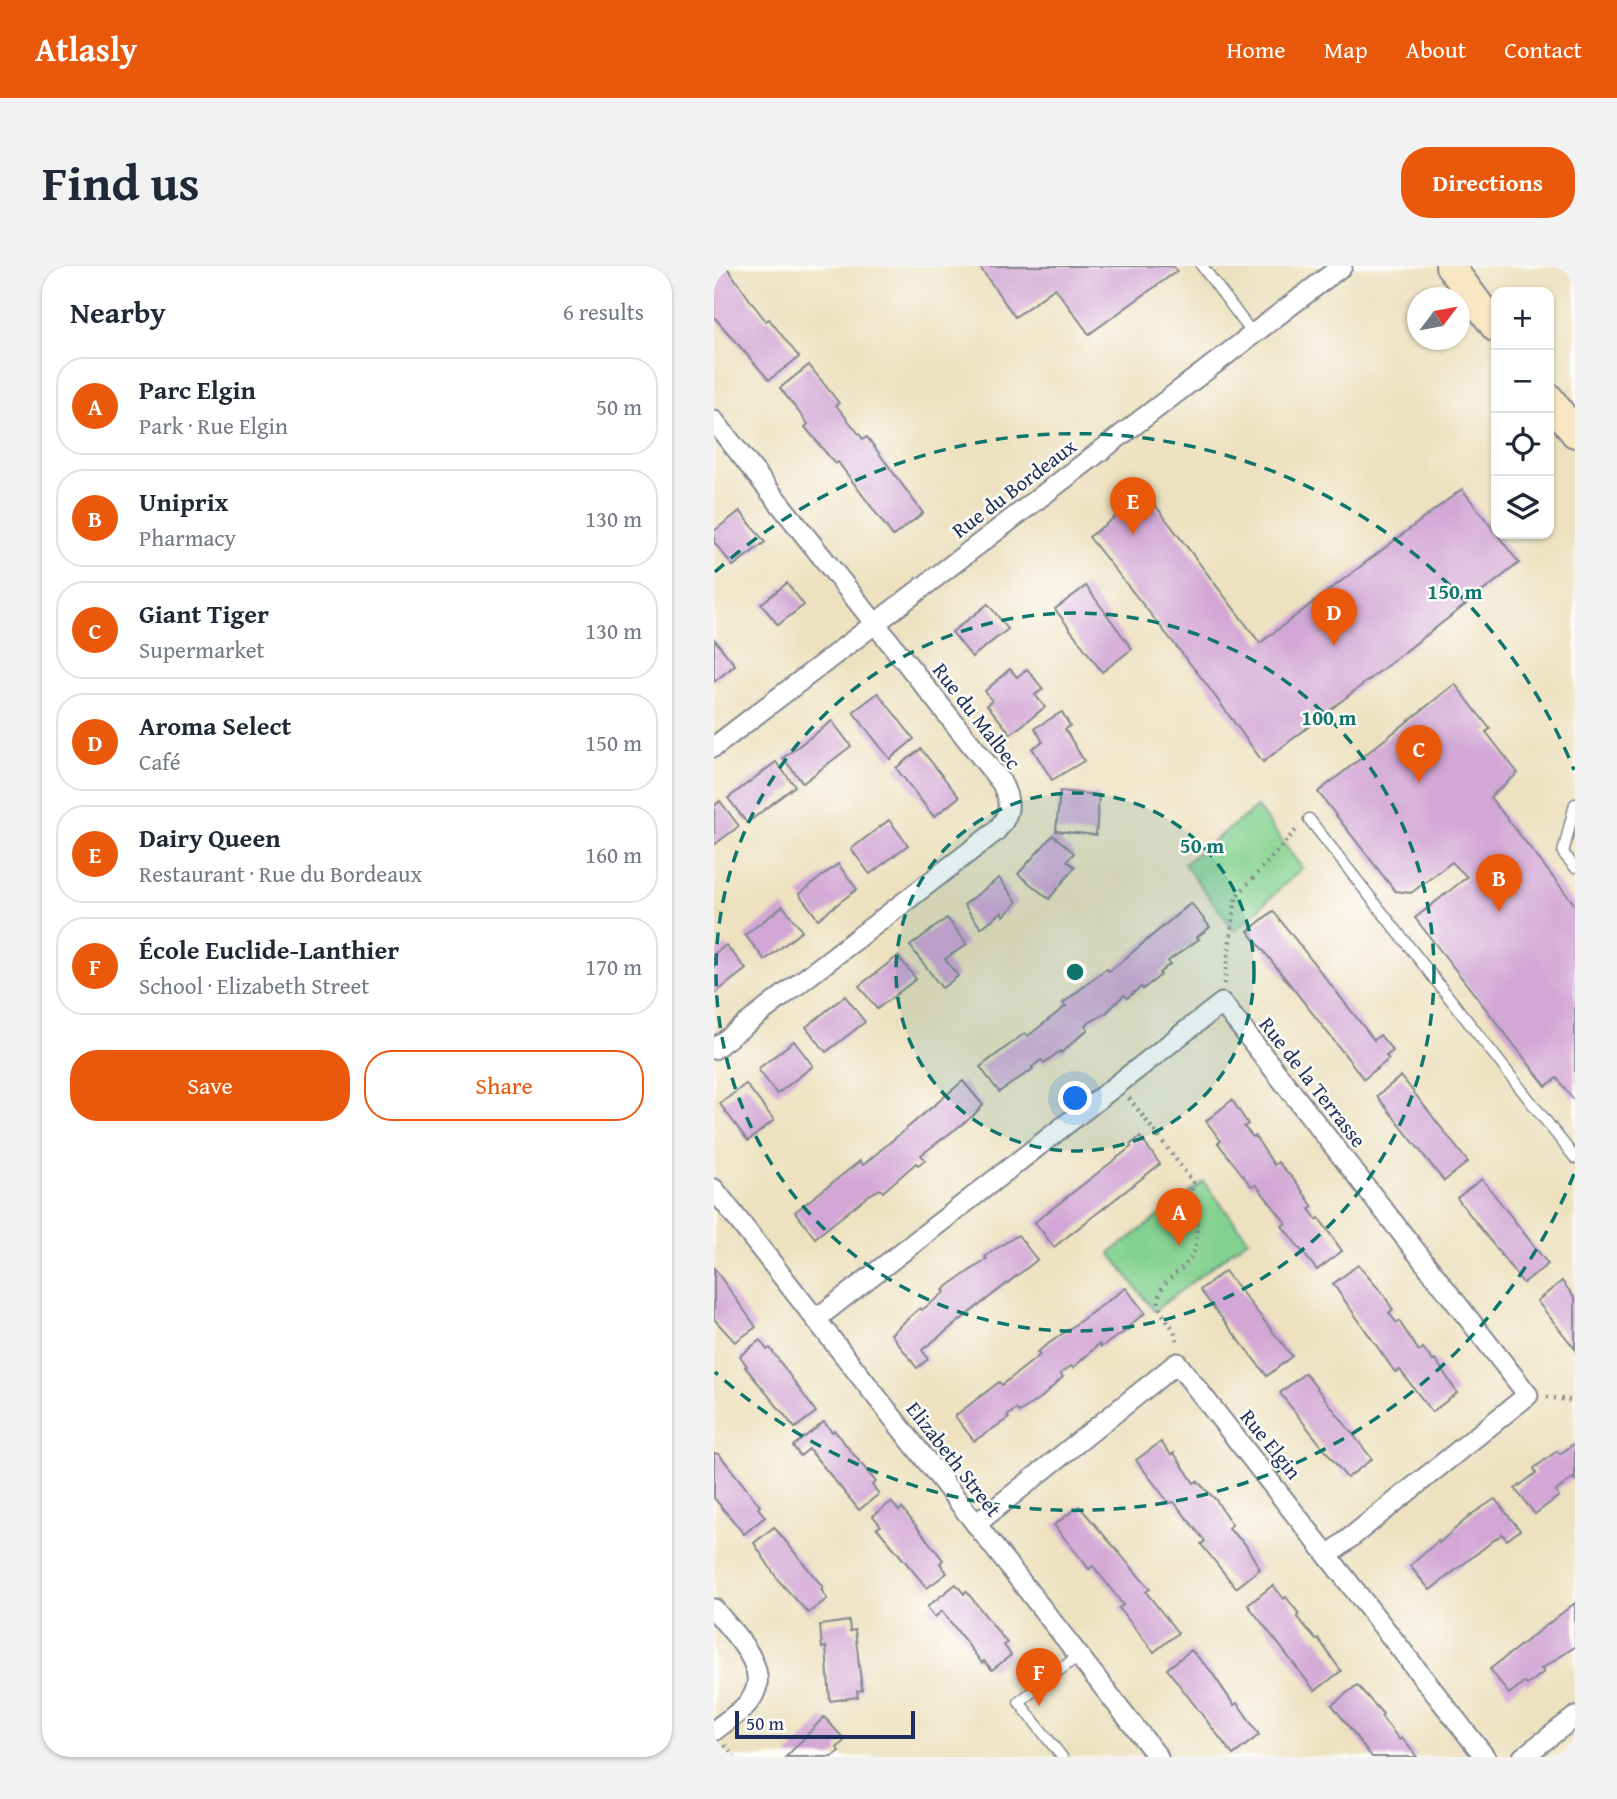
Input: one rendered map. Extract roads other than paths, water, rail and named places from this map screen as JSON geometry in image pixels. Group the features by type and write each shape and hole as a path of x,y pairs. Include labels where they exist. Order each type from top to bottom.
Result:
{"main road":[{"path":"1450,266 1491,321"},
{"path":"1554,405 1575,433"}],"street":[{"name":"Rue du Bordeaux","path":"714,747 1342,266"},
{"name":"Rue du Malbec","path":"714,421 1001,782 1009,796 1010,809 1005,821 714,1049"},
{"name":"Rue de la Terrasse","path":"816,1319 1222,1003 1528,1395 1330,1554"},
{"name":"Elizabeth Street","path":"714,1189 1158,1757"},
{"name":"Rue Elgin","path":"976,1524 1178,1363 1330,1554 1485,1757"},
{"path":"714,1609 747,1651 756,1679 755,1693 747,1704 714,1731"},
{"path":"1523,1757 1575,1717"}],"lane":[{"path":"1202,266 1253,334"},
{"path":"1575,804 1563,853 1575,867"},
{"path":"1309,819 1575,1158"},
{"path":"1062,1757 1019,1702 1080,1655"}],"place":[{"name":"Dairy Queen","path":"1133,535"},
{"name":"Aroma Select","path":"1334,646"},
{"name":"Giant Tiger","path":"1419,783"},
{"name":"Uniprix","path":"1499,912"},
{"name":"Parc Elgin","path":"1179,1246"},
{"name":"École Euclide-Lanthier","path":"1039,1706"}]}
